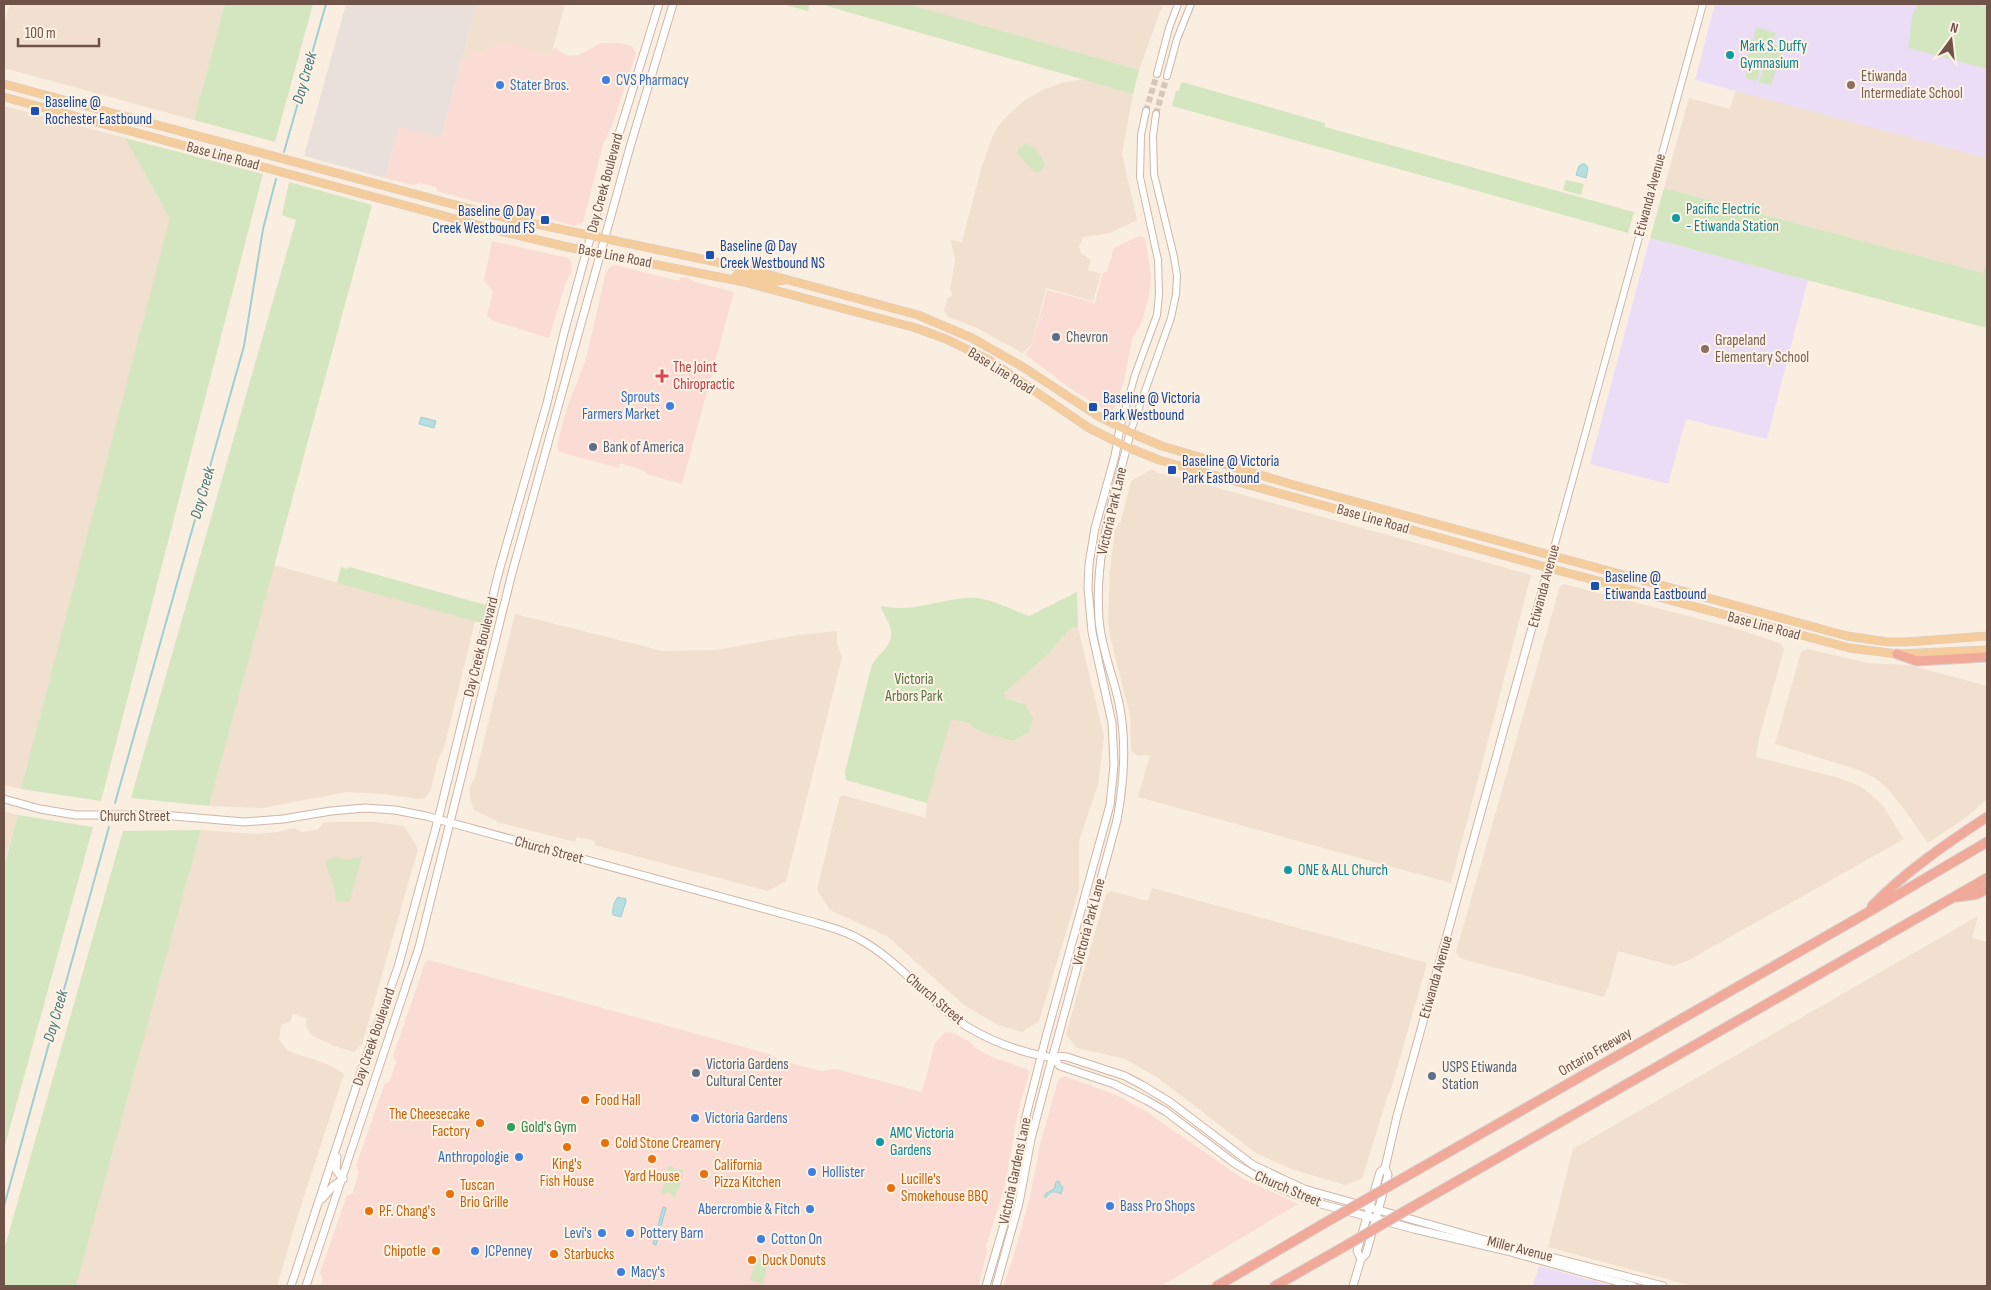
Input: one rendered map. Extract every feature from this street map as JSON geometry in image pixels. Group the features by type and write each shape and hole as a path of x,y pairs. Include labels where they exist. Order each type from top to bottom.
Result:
{"highway":[{"path":"1897,654 1917,660 1987,657"},
{"path":"1865,914 1890,888 1987,817"},
{"name":"Ontario Freeway","path":"1217,1286 1987,842"},
{"path":"1275,1286 1987,878"},
{"path":"1952,898 1977,894 1987,889"}],"main road":[{"name":"Day Creek Boulevard","path":"291,1286 398,967 438,820 500,571 547,403 564,333 618,137 659,4"},
{"name":"Day Creek Boulevard","path":"306,1286 414,964 451,824 512,573 630,147 673,4"},
{"name":"Base Line Road","path":"4,84 484,213 740,267 883,305 948,326 1008,357 1082,406 1120,428 1182,452 1552,555 1847,636 1888,642 1987,636"},
{"name":"Base Line Road","path":"4,97 420,210 587,251 733,279 906,325 946,339 989,360 1070,417 1118,443 1182,467 1548,568 1863,651 1897,654 1987,650"},
{"path":"733,279 738,274 771,282 789,280"},
{"name":"Victoria Park Lane","path":"1042,1056 1110,806 1114,765 1113,729 1111,712 1092,632 1088,588 1089,564 1095,528 1118,443 1120,428"},
{"name":"Victoria Park Lane","path":"1052,1058 1117,820 1124,774 1123,728 1119,703 1102,640 1098,598 1101,546 1106,519 1130,432"},
{"name":"Etiwanda Avenue","path":"1353,1286 1361,1259 1366,1254 1388,1175 1385,1168 1397,1116 1552,555"},
{"name":"Church Street","path":"4,799 40,809 76,815 162,815 250,822 365,808 396,810 839,930 859,938 870,946 909,977 951,1015 967,1026 1008,1046 1052,1058 1067,1057 1125,1076 1170,1102 1253,1165 1304,1188 1378,1210"},
{"name":"Victoria Gardens Lane","path":"986,1286 1015,1187 1025,1120 1042,1056"},
{"name":"Church Street","path":"1052,1058 1060,1066 1114,1084 1153,1104 1234,1164 1262,1180 1321,1204 1376,1219"},
{"name":"Victoria Gardens Lane","path":"996,1286 1019,1203 1033,1133 1052,1058"},
{"path":"317,1207 329,1190 343,1179 336,1170 337,1146"},
{"name":"Etiwanda Avenue","path":"1361,1259 1357,1251 1380,1172 1385,1168"},
{"name":"Miller Avenue","path":"1378,1210 1663,1286"},
{"name":"Miller Avenue","path":"1376,1219 1507,1251 1633,1286"}],"street":[{"path":"1157,74 1169,28 1178,4"},
{"path":"1166,76 1177,39 1191,4"},
{"name":"Etiwanda Avenue","path":"1552,555 1703,4"},
{"name":"Victoria Park Lane","path":"1120,428 1135,375 1157,315 1159,301 1158,260 1140,177 1141,135 1146,111"},
{"name":"Victoria Park Lane","path":"1130,432 1171,318 1176,294 1177,276 1174,257 1154,174 1152,143 1156,114"}],"shaded area":[{"path":"10,4 225,4 194,120 4,68 4,22"},
{"path":"346,4 477,4 441,137 399,127 385,178 304,156"},
{"path":"477,4 565,4 551,55 495,45 479,54 474,53 462,60"},
{"path":"908,4 1163,4 1139,70"},
{"name":"Etiwanda Intermediate School","path":"1715,4 1987,4 1987,158 1695,80"},
{"path":"500,42 551,55 553,49 557,47 560,52 569,56 579,55 601,43 618,43 632,46 636,53 612,125 603,145 583,222 574,226 545,217 507,211 437,191 436,187 420,183 414,185 385,178 399,126 441,137 462,60 474,53 480,54"},
{"path":"1083,79 1133,94 1122,154 1137,220 1110,233 1083,237 1079,247 1081,253 1091,260 1088,270 1101,274 1093,301 1046,288 1032,344 1022,353 975,327 948,317 944,310 948,297 951,297 952,292 950,291 955,260 951,240 962,242 981,169 993,135 999,125 1025,100 1043,90 1061,83"},
{"path":"1736,90 1987,158 1987,258 1983,273 1664,188 1689,98 1730,109"},
{"path":"4,106 125,138 171,218 21,789 4,785"},
{"path":"1139,236 1145,238 1150,267 1151,280 1148,300 1142,321 1132,339 1124,381 1116,405 1113,411 1108,412 1071,389 1025,354 1032,345 1047,290 1095,303 1103,273 1107,272 1114,248"},
{"name":"Grapeland Elementary School","path":"1650,238 1808,280 1767,439 1686,419 1668,484 1590,464"},
{"path":"492,241 568,258 571,262 572,270 565,285 549,338 493,321 487,316 493,291 484,281"},
{"path":"615,265 679,281 680,278 686,277 695,282 734,292 682,484 646,474 645,471 620,463 619,468 559,452 557,445 566,411 586,359 606,272"},
{"path":"1152,469 1158,473 1197,482 1531,575 1451,883 1138,797 1150,755 1138,756 1131,750 1130,716 1108,621 1110,570 1115,530 1121,521 1131,481"},
{"path":"274,565 475,621 444,748 438,759 431,789 425,798 418,799 384,794 347,792 262,808 209,806"},
{"path":"1564,584 1734,628 1780,643 1784,649 1759,738 1756,757 1839,778 1860,786 1881,803 1904,839 1689,960 1674,966 1618,951 1604,997 1459,958 1456,952 1560,586"},
{"path":"515,614 663,651 716,650 799,635 837,631 837,643 842,657 786,881 768,891 594,845 595,841 577,837 575,842 501,823 474,810 470,798 470,787 475,777"},
{"path":"1072,627 1078,627 1104,737 1098,785 1079,841 1079,889 1039,1021 1022,1032 998,1025 964,1005 887,936 830,910 817,890 839,799 842,795 926,818 927,803 951,718 969,723 978,731 1012,741 1028,734 1030,732 1022,702 1006,698 1004,693 1047,655"},
{"path":"1807,649 1868,663 1909,665 1987,686 1987,799 1968,816 1928,843 1888,789 1875,778 1862,771 1775,744 1801,652"},
{"path":"4,811 18,815 4,863"},
{"path":"374,822 404,826 418,849 362,1044 354,1052 334,1046 311,1035 306,1025 307,1018 293,1014 290,1022 281,1025 279,1040 288,1051 330,1065 344,1074 277,1286 76,1286 201,830 257,834 294,828 302,832 319,829 323,823"},
{"path":"1152,888 1427,963 1393,1083 1362,1179 1345,1185 1291,1169 1256,1153 1158,1078 1125,1059 1077,1048 1066,1034 1106,894 1111,891 1148,901"},
{"path":"1978,916 1972,938 1987,942 1987,1286 1692,1286 1548,1247 1573,1149"},
{"name":"Victoria Gardens","path":"429,960 769,1054 779,1060 821,1071 836,1069 922,1092 935,1043 945,1032 954,1033 992,1057 1027,1069 1029,1073 1018,1112 1005,1185 986,1246 987,1252 978,1286 320,1286 323,1279 320,1273 347,1195 353,1193 359,1172 356,1166 384,1085 390,1081 396,1062 393,1056 425,963"},
{"path":"1064,1076 1116,1095 1144,1110 1242,1178 1298,1204 1161,1286 1003,1286 1012,1262 1030,1197 1040,1145 1058,1080"},
{"path":"1539,1266 1613,1286 1533,1286"}],"green space":[{"path":"225,4 313,4 275,142 194,120"},
{"path":"782,4 810,4 808,11"},
{"path":"820,4 908,4 1139,70 1133,94"},
{"path":"1919,4 1975,4 1987,7 1987,69 1908,48 1913,14"},
{"path":"1756,27 1776,33 1773,43 1753,38"},
{"path":"1752,39 1784,47 1778,69 1746,60"},
{"path":"1749,62 1761,65 1757,81 1745,78"},
{"path":"1764,66 1776,69 1771,85 1759,82"},
{"path":"1182,82 1325,123 1325,127 1634,212 1628,233 1172,106 1176,91 1179,90"},
{"path":"125,138 263,174 101,801 21,789 170,218"},
{"path":"1026,143 1043,159 1045,166 1038,173 1034,172 1018,154 1018,149"},
{"path":"1566,180 1584,184 1581,195 1563,190"},
{"path":"289,182 372,205 209,806 131,798 296,220 282,215"},
{"path":"1664,188 1983,273 1987,258 1987,328 1650,238"},
{"path":"341,567 347,569 349,567 486,605 481,623 337,583"},
{"name":"Victoria Arbors Park","path":"1077,592 1078,627 1071,628 1047,655 1004,693 1006,698 1025,704 1033,719 1029,733 1012,741 978,731 969,723 951,719 927,803 846,780 845,772 871,668 887,647 891,637 891,631 881,606 903,608 956,599 974,598 990,601 1029,616"},
{"path":"18,815 93,827 4,1149 4,866"},
{"path":"201,830 76,1286 4,1286 4,1250 123,831"},
{"path":"338,857 347,860 362,857 349,902 336,901 334,886 325,861"},
{"path":"668,1166 673,1167 675,1171 678,1169 683,1170 675,1199 669,1192 661,1195"},
{"path":"756,1258 768,1261 763,1284 750,1280"}],"water":[{"path":"1585,164 1588,168 1586,178 1576,175 1579,166"},
{"path":"421,417 436,421 434,428 419,424"},
{"path":"618,897 626,899 621,917 613,915 615,901"},
{"path":"1059,1181 1063,1187 1061,1194 1051,1192 1045,1198 1045,1194 1054,1189 1056,1182"},
{"path":"663,1207 666,1208 656,1245 653,1244"}],"waterway":[{"name":"Day Creek","path":"284,152 326,4"},
{"name":"Day Creek","path":"115,803 244,346 263,229 276,179"},
{"name":"Day Creek","path":"4,1206 109,827"}],"tunnel":[{"path":"1146,111 1157,74"},
{"path":"1156,114 1167,76"}],"place":[{"name":"Mark S. Duffy Gymnasium","path":"1730,55"},
{"name":"CVS Pharmacy","path":"606,80"},
{"name":"Stater Bros.","path":"500,85"},
{"name":"Etiwanda Intermediate School","path":"1851,85"},
{"name":"Baseline @ Rochester Eastbound","path":"35,111"},
{"name":"Pacific Electric - Etiwanda Station","path":"1676,218"},
{"name":"Baseline @ Day Creek Westbound FS","path":"545,220"},
{"name":"Baseline @ Day Creek Westbound NS","path":"710,255"},
{"name":"Chevron","path":"1056,337"},
{"name":"Grapeland Elementary School","path":"1705,349"},
{"name":"The Joint Chiropractic","path":"662,376"},
{"name":"Sprouts Farmers Market","path":"670,406"},
{"name":"Baseline @ Victoria Park Westbound","path":"1093,407"},
{"name":"Bank of America","path":"593,447"},
{"name":"Baseline @ Victoria Park Eastbound","path":"1172,470"},
{"name":"Baseline @ Etiwanda Eastbound","path":"1595,586"},
{"name":"ONE & ALL Church","path":"1288,870"},
{"name":"Victoria Gardens Cultural Center","path":"696,1073"},
{"name":"USPS Etiwanda Station","path":"1432,1076"},
{"name":"Food Hall","path":"585,1100"},
{"name":"Victoria Gardens","path":"695,1118"},
{"name":"The Cheesecake Factory","path":"480,1123"},
{"name":"Gold's Gym","path":"511,1127"},
{"name":"AMC Victoria Gardens","path":"880,1142"},
{"name":"Cold Stone Creamery","path":"605,1143"},
{"name":"King's Fish House","path":"567,1147"},
{"name":"Anthropologie","path":"519,1157"},
{"name":"Yard House","path":"652,1159"},
{"name":"Hollister","path":"812,1172"},
{"name":"California Pizza Kitchen","path":"704,1174"},
{"name":"Lucille's Smokehouse BBQ","path":"891,1188"},
{"name":"Tuscan Brio Grille","path":"450,1194"},
{"name":"Bass Pro Shops","path":"1110,1206"},
{"name":"Abercrombie & Fitch","path":"810,1209"},
{"name":"P.F. Chang's","path":"369,1211"},
{"name":"Levi's","path":"602,1233"},
{"name":"Pottery Barn","path":"630,1233"},
{"name":"Cotton On","path":"761,1239"},
{"name":"Chipotle","path":"436,1251"},
{"name":"JCPenney","path":"475,1251"},
{"name":"Starbucks","path":"554,1254"},
{"name":"Duck Donuts","path":"752,1260"},
{"name":"Macy's","path":"621,1272"}]}
